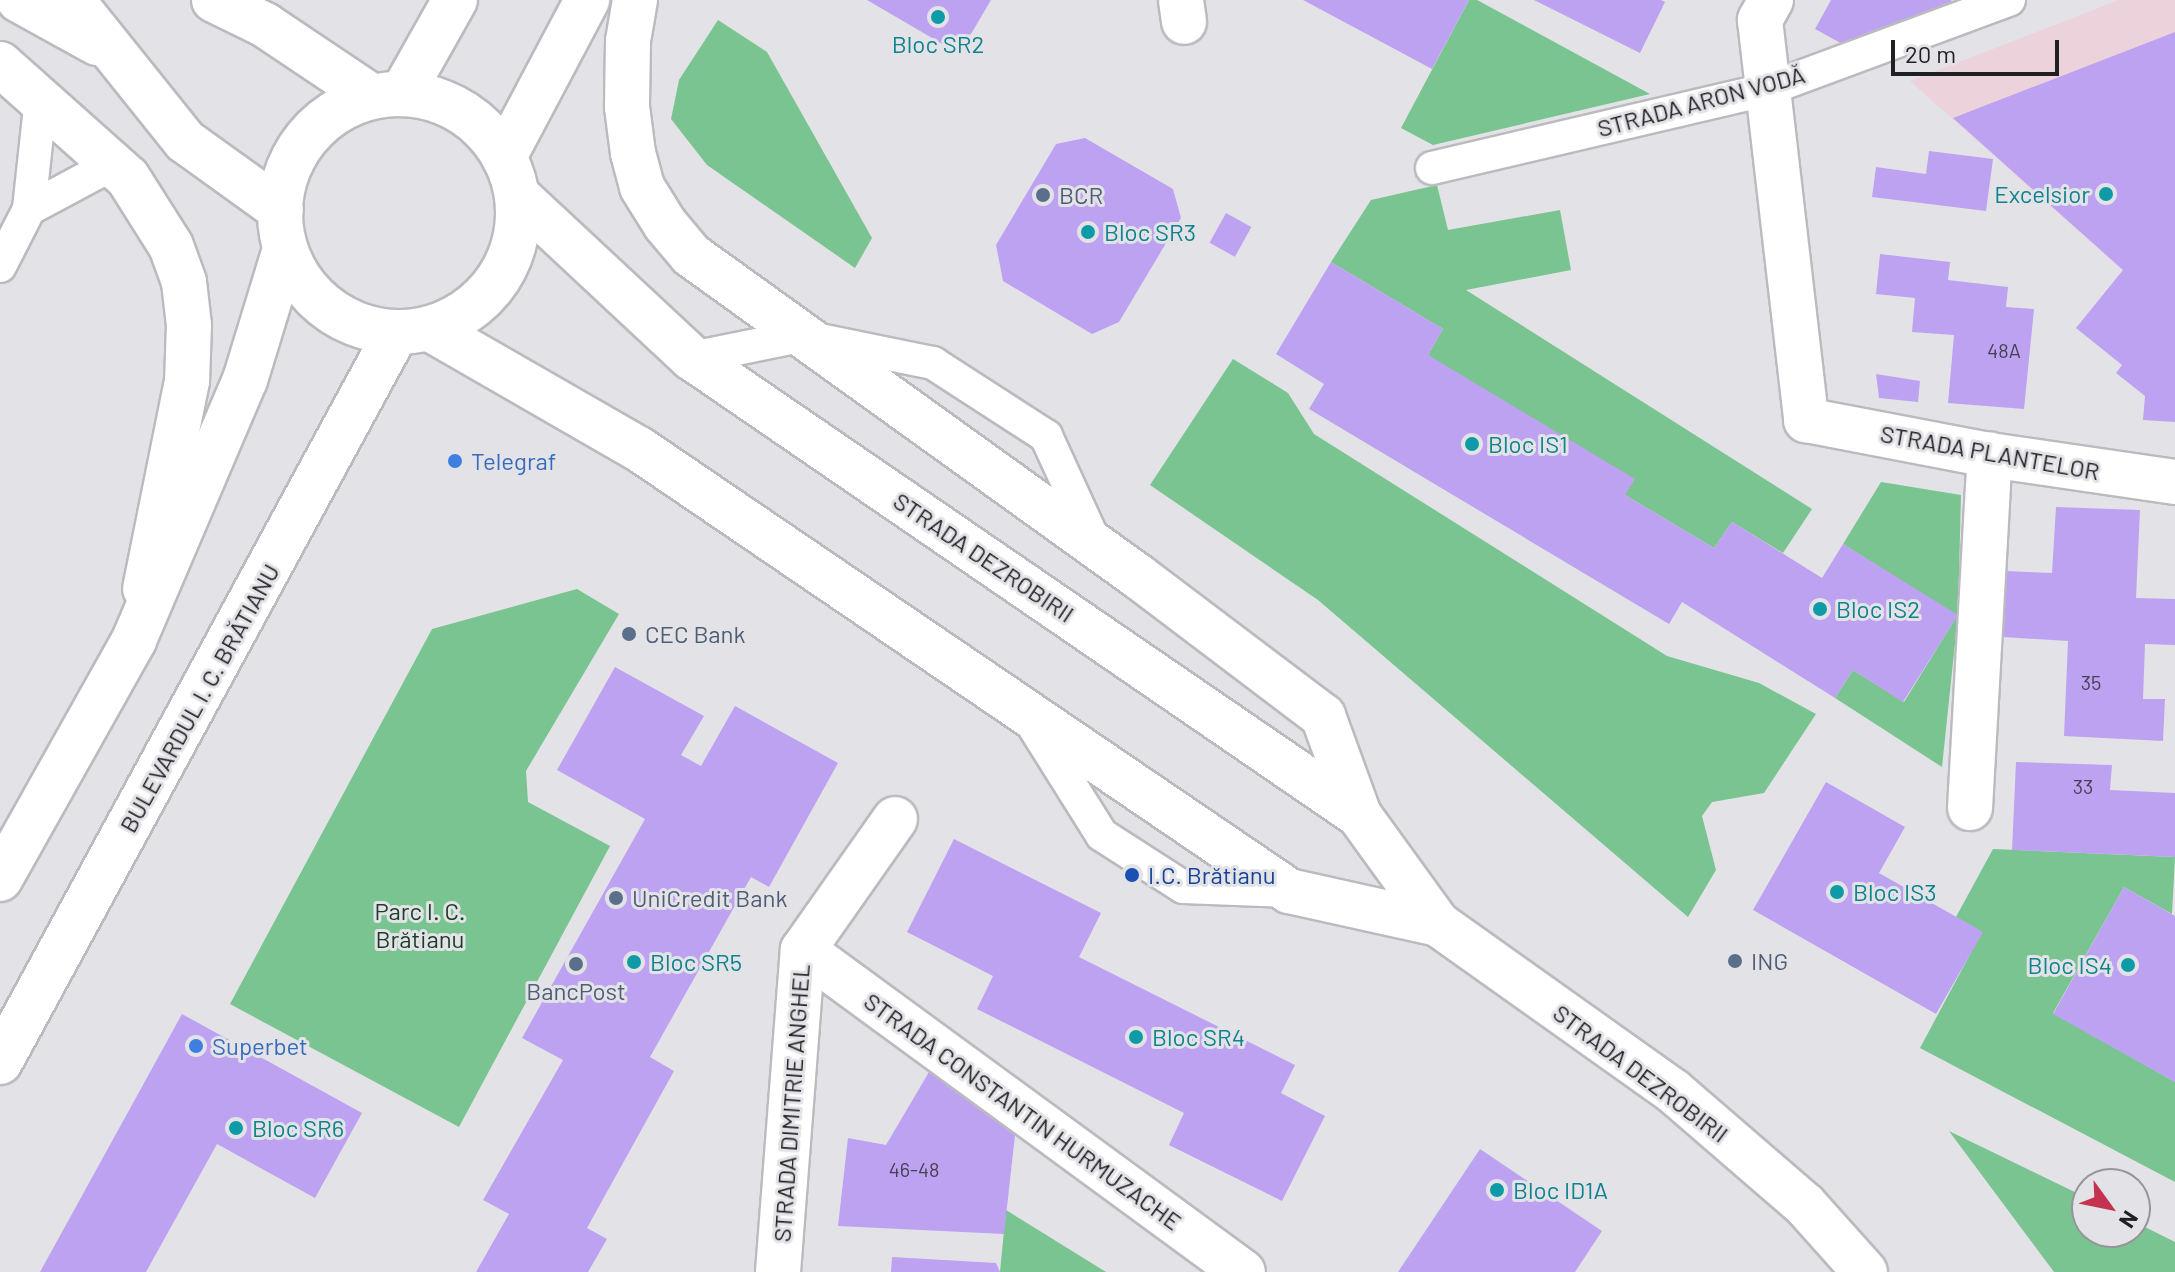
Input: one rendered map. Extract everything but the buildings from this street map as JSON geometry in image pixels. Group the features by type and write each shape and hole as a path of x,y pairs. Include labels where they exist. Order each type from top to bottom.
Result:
{"main road":[{"path":"19,0 114,53"},
{"path":"0,879 134,640 245,380 283,229 288,173 306,140 333,113 385,94 424,95 454,108 481,127 511,177 516,240 499,280 469,311 413,331 360,327 327,309 302,282 283,229 185,141 72,0"},
{"path":"214,0 256,13 385,94"},
{"path":"385,94 455,0"},
{"path":"511,177 587,0"},
{"path":"635,0 628,41 627,107 642,187 665,224 691,255 1097,548 1323,716 1359,815"},
{"path":"1768,89 1760,20 1771,0"},
{"path":"0,64 113,164 152,212 171,246 184,282 189,325 187,381 134,640"},
{"name":"STRADA PLANTELOR","path":"1768,89 1806,420 1990,455 2175,482"},
{"name":"STRADA DEZROBIRII","path":"511,177 692,358 1359,815 1438,924 1673,1091 1805,1205 1865,1272"},
{"name":"STRADA DEZROBIRII","path":"413,331 639,449 1289,891 1438,924"},
{"name":"BULEVARDUL I. C. BRĂTIANU","path":"0,1062 413,331"},
{"path":"1970,808 1990,455"},
{"name":"STRADA DIMITRIE ANGHEL","path":"778,1272 803,950 895,819"},
{"name":"STRADA CONSTANTIN HURMUZACHE","path":"803,950 1242,1272"}],"lane":[{"name":"STRADA ARON VODĂ","path":"1432,168 1768,89 2009,0"},
{"path":"0,266 29,209 41,98"},
{"path":"29,209 113,164"},
{"path":"692,358 800,336 933,363 1046,436 1097,548"},
{"path":"1028,716 1102,835 1183,887 1289,891"}],"shaded area":[{"name":"Excelsior","path":"2119,0 2175,0 2175,317 1910,81"}],"green space":[{"path":"1469,0 1477,0 1650,94 1433,145 1401,128"},
{"path":"718,20 767,52 872,238 855,268 707,165 671,119 679,80"},
{"path":"1437,185 1448,230 1560,210 1571,270 1466,290 1812,509 1783,553 1732,522 1714,548 1625,495 1428,355 1443,329 1331,262 1371,200"},
{"path":"1233,359 1288,393 1314,434 1667,656 1759,683 1816,714 1764,793 1712,802 1702,816 1716,870 1688,917 1318,600 1150,485"},
{"path":"1881,482 1961,495 1958,615 1942,767 1835,698 1853,670 1904,702 1957,616 1843,544"},
{"name":"Parc I. C. Brătianu","path":"577,589 619,614 526,771 528,802 610,846 459,1127 230,1004 432,629"},
{"path":"1993,849 2175,857 2172,914 2124,887 2053,1013 2175,1082 2175,1182 1920,1048 1982,932 1956,917"},
{"path":"1949,1131 2071,1190 2071,1248 2151,1248 2151,1230 2175,1242 2175,1272 2054,1272"},
{"path":"1006,1210 1106,1272 1000,1272"}],"place":[{"name":"Bloc SR2","path":"938,17"},
{"name":"Excelsior","path":"2106,194"},
{"name":"BCR","path":"1043,195"},
{"name":"Bloc SR3","path":"1088,232"},
{"name":"Bloc IS1","path":"1472,444"},
{"name":"Telegraf","path":"455,461"},
{"name":"Bloc IS2","path":"1820,609"},
{"name":"CEC Bank","path":"629,634"},
{"name":"I.C. Brătianu","path":"1132,875"},
{"name":"Bloc IS3","path":"1837,892"},
{"name":"UniCredit Bank","path":"616,898"},
{"name":"ING","path":"1735,961"},
{"name":"Bloc SR5","path":"634,962"},
{"name":"BancPost","path":"576,964"},
{"name":"Bloc IS4","path":"2128,965"},
{"name":"Bloc SR4","path":"1136,1037"},
{"name":"Superbet","path":"196,1046"},
{"name":"Bloc SR6","path":"236,1128"},
{"name":"Bloc ID1A","path":"1497,1190"}]}
